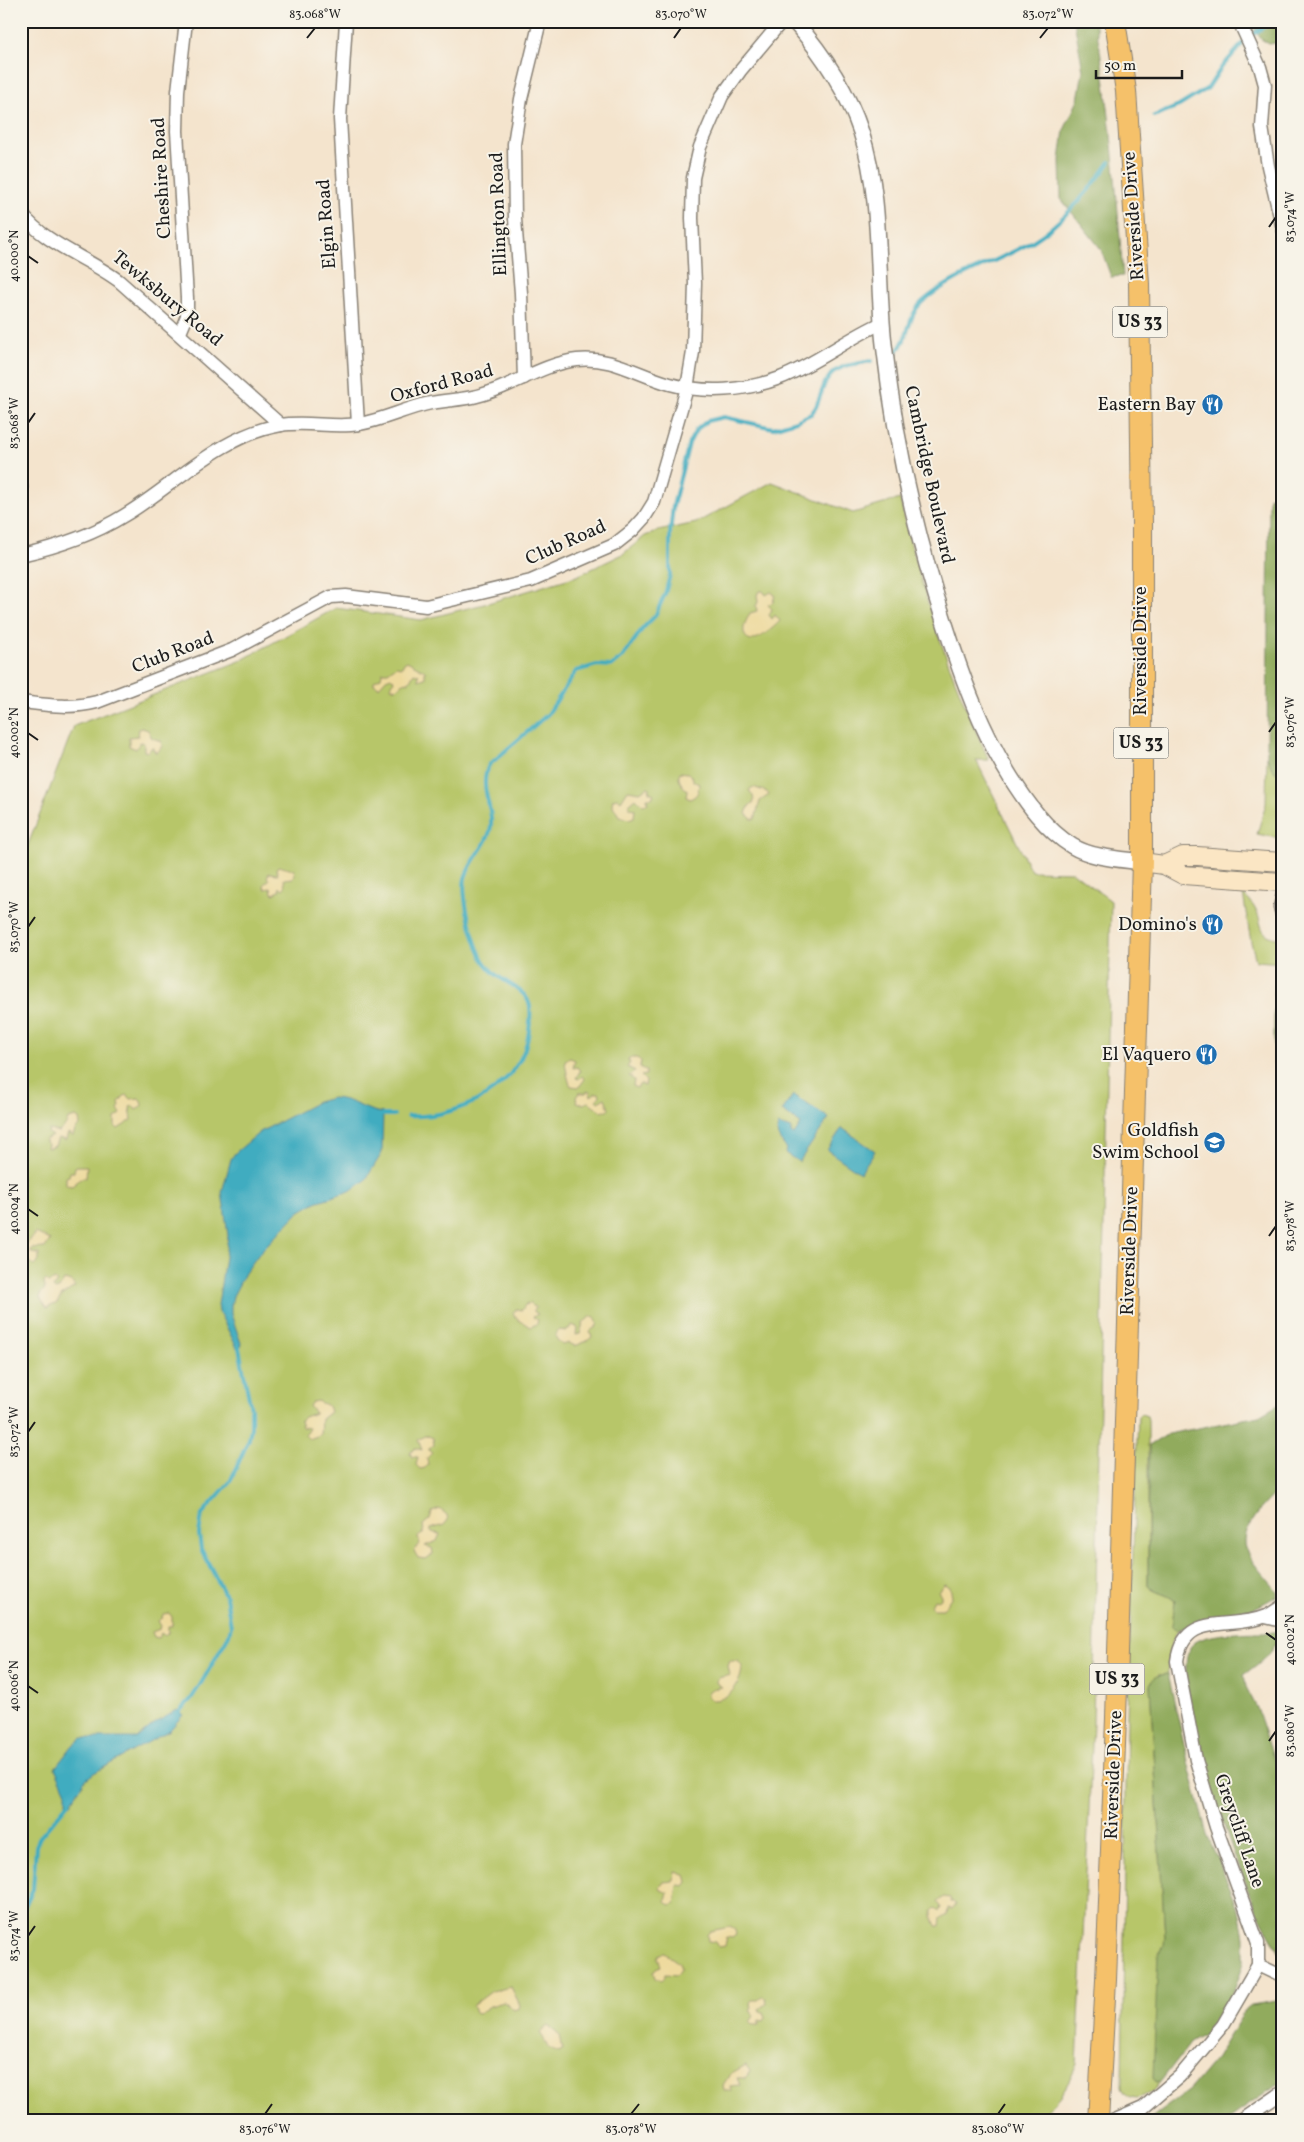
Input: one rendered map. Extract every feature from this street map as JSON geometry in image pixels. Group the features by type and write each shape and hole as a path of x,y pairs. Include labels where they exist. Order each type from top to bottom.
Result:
{"main road":[{"name":"Riverside Drive","path":"1098,2121 1106,1980 1116,1728 1142,862 1139,284 1126,91 1115,21"},
{"path":"1164,865 1183,856 1283,862"},
{"path":"1142,862 1164,865 1183,875 1283,882"}],"street":[{"name":"Cheshire Road","path":"180,333 187,316 187,298 177,131 178,91 186,21"},
{"name":"Elgin Road","path":"346,21 340,119 358,424"},
{"name":"Ellington Road","path":"524,378 522,312 515,219 514,144 521,100 540,21"},
{"name":"Club Road","path":"21,702 81,707 97,702 232,650 331,597 346,596 412,606 432,606 530,581 614,545 633,530 644,518 654,502 687,388 693,352 695,283 692,218 693,178 700,147 722,96 740,71 782,21"},
{"name":"Cambridge Boulevard","path":"794,21 825,60 839,82 861,132 873,186 882,323 892,412 916,529 950,641 986,735 1029,806 1058,835 1081,851 1109,858 1142,862"},
{"path":"1239,22 1254,53 1265,84 1262,127 1268,166 1283,229"},
{"name":"Tewksbury Road","path":"21,213 27,221 50,239 100,266 120,280 281,425"},
{"name":"Oxford Road","path":"21,555 78,539 98,530 125,516 231,442 281,425 358,424 386,418 429,403 476,396 506,387 558,364 596,359 614,362 670,384 687,388 712,391 758,385 782,377 882,323"},
{"path":"21,486 21,496"},
{"path":"1283,894 1280,907 1283,918"},
{"name":"Greycliff Lane","path":"1258,1965 1258,1943 1216,1827 1196,1760 1177,1661 1179,1646 1188,1634 1201,1627 1265,1616 1283,1606"},
{"name":"Greycliff Lane","path":"1265,1616 1283,1621"},
{"path":"1113,2121 1143,2108 1180,2076 1223,2025 1258,1965 1283,1977"},
{"path":"1242,2121 1283,2092"}],"green space":[{"path":"1074,21 1095,21 1109,117 1123,276 1111,277 1101,249 1061,199 1060,160 1064,130 1078,100 1083,70"},
{"path":"1250,21 1283,21 1283,42 1269,44 1261,39"},
{"path":"772,482 853,513 900,499 917,566 937,632 961,696 989,760 976,760 1031,871 1073,872 1111,901 1093,1723 1077,2064 1073,2074 1064,2090 1054,2102 1032,2121 21,2121 21,863 74,726 240,661 336,608 421,620 488,603 577,576 623,554 645,536 658,531 696,523"},
{"path":"1269,496 1277,498 1283,505 1283,778 1272,769 1267,756"},
{"path":"1267,756 1272,769 1283,778 1283,839 1257,834 1266,804"},
{"path":"1243,894 1254,907 1264,932 1274,938 1283,939 1283,963 1256,961"},
{"path":"1274,985 1283,985 1283,1063 1274,1063"},
{"path":"1283,1402 1283,1486 1261,1508 1249,1526 1245,1544 1251,1559 1277,1591 1277,1596 1244,1614 1178,1630 1172,1626 1175,1601 1148,1586 1149,1446 1168,1434 1259,1416"},
{"path":"1141,1414 1147,1416 1148,1420 1148,1586 1175,1601 1172,1626 1178,1630 1169,1652 1168,1674 1158,1675 1150,1685 1165,1937 1156,2082 1161,2081 1152,2092 1139,2098 1128,2095 1124,2092 1122,2086 1127,1716 1138,1416"},
{"path":"1280,1632 1271,1651 1261,1662 1244,1675 1246,1687 1257,1708 1283,1786 1283,1957 1253,1902 1227,1834 1204,1762 1194,1725 1188,1691 1186,1664 1191,1646 1203,1638 1212,1636"},
{"path":"1168,1674 1207,1834 1239,1910 1244,1937 1244,1962 1234,1991 1208,2032 1192,2041 1161,2081 1156,2082 1153,2077 1158,1955 1164,1946 1165,1937 1150,1685 1157,1676"},
{"path":"1283,2000 1283,2081 1226,2121 1147,2121 1189,2090 1216,2058 1246,2009 1251,2005"}],"sand":[{"path":"759,591 763,591 766,595 771,592 775,595 773,602 768,605 772,609 769,615 772,619 775,615 780,621 766,633 750,641 745,635 744,628 750,613 757,611 757,595"},
{"path":"407,661 425,671 425,678 418,680 419,675 414,673 409,682 403,683 396,689 391,687 394,680 391,677 386,679 379,687 374,684 374,681 381,677 382,672 388,672 396,666 402,667"},
{"path":"139,729 148,730 152,738 161,741 162,746 158,752 155,752 152,747 148,752 144,751 144,743 140,742 136,749 129,746 129,737 138,736"},
{"path":"680,772 688,773 693,778 693,781 699,784 697,794 690,799 686,797 687,790 679,779"},
{"path":"648,787 650,788 649,792 654,794 652,798 647,798 648,803 643,805 636,798 629,804 629,808 635,809 634,817 629,819 619,816 612,804 613,799 617,798 621,801 628,790 640,792"},
{"path":"753,787 767,792 769,795 760,801 755,819 746,814 749,806 754,802 749,790"},
{"path":"278,866 294,870 295,875 293,878 284,879 285,887 283,889 280,887 279,891 274,894 271,888 265,889 264,884 269,880 267,877 269,873 278,874 276,869"},
{"path":"570,1058 575,1060 573,1068 577,1067 580,1071 576,1078 579,1079 582,1076 585,1079 579,1087 571,1086 569,1081 565,1060"},
{"path":"629,1058 637,1058 641,1061 640,1067 646,1071 646,1075 641,1076 646,1081 645,1086 640,1084 637,1088 633,1086 634,1080 629,1076 635,1071 627,1067 630,1063"},
{"path":"590,1091 591,1096 599,1093 600,1096 596,1100 598,1102 605,1098 609,1109 602,1112 589,1102 583,1104 577,1102 576,1097 579,1093 586,1093"},
{"path":"127,1095 131,1099 139,1098 142,1104 136,1110 133,1106 130,1107 132,1120 118,1129 115,1126 115,1118 121,1114 118,1109 120,1106 119,1102"},
{"path":"76,1117 79,1119 80,1125 75,1130 73,1136 68,1133 66,1140 58,1138 55,1146 47,1148 48,1144 45,1140 52,1136 48,1133 49,1130 59,1132 66,1125 68,1119"},
{"path":"77,1166 87,1166 86,1177 83,1177 72,1186 66,1185 66,1177 69,1176 70,1172 74,1172"},
{"path":"36,1233 50,1240 45,1248 31,1249 31,1253 39,1254 39,1261 34,1266 28,1261 21,1262 21,1257 25,1246"},
{"path":"46,1280 49,1283 54,1280 57,1282 53,1288 55,1290 59,1289 64,1280 72,1282 75,1287 62,1295 57,1303 47,1308 40,1298 41,1293 45,1289 44,1282"},
{"path":"531,1303 532,1306 536,1307 533,1311 538,1314 533,1317 538,1320 537,1324 530,1327 516,1318 513,1313 516,1309 522,1310 525,1305"},
{"path":"591,1316 595,1317 598,1323 590,1331 592,1337 587,1341 575,1346 569,1343 563,1345 558,1341 555,1336 559,1330 567,1331 572,1325 577,1327 576,1335 580,1334 583,1323"},
{"path":"317,1401 328,1406 330,1412 321,1419 320,1435 309,1439 305,1435 309,1428 302,1427 300,1421 304,1417 315,1413 309,1406 312,1402"},
{"path":"426,1435 433,1438 434,1445 428,1450 432,1453 427,1458 428,1465 420,1469 416,1465 418,1457 412,1457 410,1453 415,1448 422,1450 418,1440"},
{"path":"440,1509 447,1515 448,1520 444,1525 431,1529 431,1532 440,1534 437,1541 425,1546 432,1548 433,1554 426,1559 418,1558 414,1551 419,1545 418,1536 424,1533 423,1525 430,1519 432,1512"},
{"path":"944,1584 950,1587 952,1596 943,1609 933,1609 931,1605 934,1599 938,1600 941,1598 938,1591"},
{"path":"169,1613 172,1617 172,1626 168,1626 168,1633 165,1636 161,1633 158,1638 154,1637 152,1632 160,1629 161,1626 158,1621 162,1618 163,1614"},
{"path":"730,1661 738,1661 742,1666 740,1678 729,1694 712,1700 708,1697 708,1692 722,1687 716,1681 718,1678 730,1675 728,1666"},
{"path":"675,1872 685,1874 687,1882 684,1886 678,1886 675,1903 670,1905 666,1901 668,1893 661,1890 660,1886 663,1882 674,1881"},
{"path":"944,1897 950,1898 951,1902 956,1904 952,1909 948,1908 947,1916 941,1918 940,1926 936,1926 932,1911 935,1908 939,1912 941,1907 938,1902"},
{"path":"730,1927 735,1930 736,1935 732,1938 727,1937 725,1946 719,1947 716,1942 708,1941 707,1935 710,1931"},
{"path":"665,1953 679,1963 681,1969 677,1975 665,1974 661,1981 655,1978 653,1972 661,1966 658,1958 660,1954"},
{"path":"511,1987 520,2005 519,2008 514,2010 504,2002 490,2006 478,2014 475,2012 472,2006 492,1991"},
{"path":"762,1997 766,1998 767,2003 759,2009 760,2012 764,2012 766,2017 764,2021 759,2020 759,2025 753,2025 750,2022 754,2016 750,2010 752,2007 750,2002"},
{"path":"548,2026 559,2035 562,2050 560,2053 549,2048 540,2033"},
{"path":"746,2065 750,2071 746,2078 737,2078 740,2085 730,2086 731,2091 724,2091 723,2085 730,2074"}],"water":[{"path":"793,1095 829,1118 799,1162 785,1153 786,1148 777,1132 778,1125 792,1129 791,1133 794,1135 801,1124 782,1111"},
{"path":"332,1098 345,1100 383,1113 382,1153 365,1181 350,1191 316,1202 299,1212 261,1251 245,1273 233,1296 231,1314 242,1346 237,1348 219,1312 218,1305 228,1236 222,1192 231,1159 235,1153 260,1132 317,1102"},
{"path":"842,1128 875,1151 860,1173 827,1150"},
{"path":"177,1710 183,1715 170,1730 94,1773 85,1780 70,1805 66,1803 66,1792 55,1768 73,1745 82,1738 137,1738 154,1724"}],"waterway":[{"path":"1250,36 1270,23 1280,21"},
{"path":"1154,116 1179,106 1208,88 1221,68 1245,41"},
{"path":"896,352 901,346 914,314 922,302 934,292 962,276 1019,249 1044,234 1075,205 1110,162"},
{"path":"408,1116 448,1112 468,1105 486,1095 502,1083 515,1067 524,1050 529,1030 529,1003 523,993 496,975 483,960 471,929 466,906 465,878 490,831 491,815 485,782 489,765 548,714 576,671 597,665 611,666 622,658 643,628 655,616 665,594 670,575 670,533 673,506 689,443 696,430 707,421 724,417 773,428 796,421 811,414 816,407 825,383 833,372 845,366 871,361"},
{"path":"379,1115 394,1115"},
{"path":"176,1715 191,1699 200,1685 229,1635 231,1626 226,1597 201,1549 199,1534 202,1514 230,1482 249,1439 251,1409 238,1343"},
{"path":"21,1914 33,1889 36,1846 40,1837 70,1801"}],"place":[{"name":"Eastern Bay","path":"1212,405"},
{"name":"Domino's","path":"1213,925"},
{"name":"El Vaquero","path":"1207,1055"},
{"name":"Goldfish Swim School","path":"1215,1142"}]}
